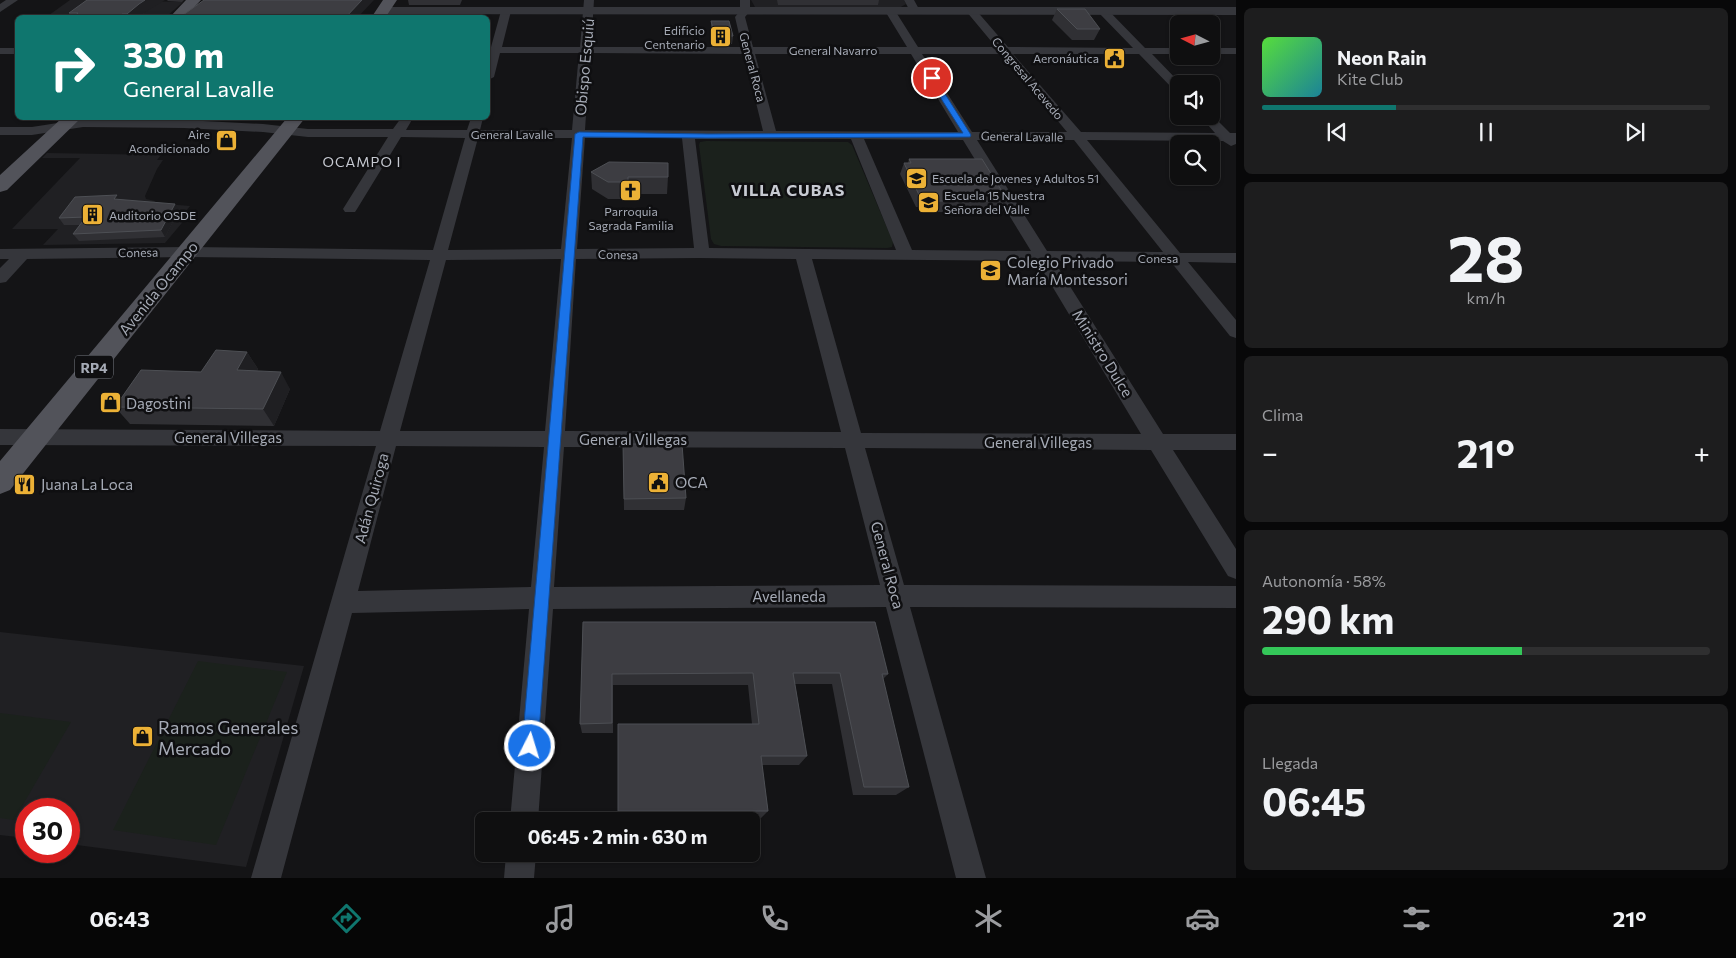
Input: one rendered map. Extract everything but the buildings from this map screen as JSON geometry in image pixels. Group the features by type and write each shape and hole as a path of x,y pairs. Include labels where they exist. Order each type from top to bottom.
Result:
{"main road":[{"path":"179,15 194,0"},
{"path":"0,186 68,121"},
{"name":"Avenida Ocampo","path":"0,482 291,124"}],"street":[{"path":"0,9 13,0"},
{"path":"384,9 506,11 589,5 745,5 890,11 912,5 971,11 1236,10"},
{"name":"Obispo Esquiú","path":"525,812 589,5"},
{"name":"General Roca","path":"745,5 740,17 770,136"},
{"path":"491,50 506,11"},
{"name":"Ministro Dulce","path":"890,11 1236,569"},
{"name":"Congresal Acevedo","path":"971,11 1077,136 1236,332"},
{"path":"1103,11 1170,79"},
{"name":"General Navarro","path":"491,50 1170,51"},
{"path":"0,51 15,51"},
{"path":"1220,51 1236,51"},
{"path":"350,209 406,120"},
{"name":"General Lavalle","path":"0,131 32,131 68,121 83,123 291,124 308,133 397,134 475,126 579,134 1231,137"},
{"path":"1217,125 1231,137 1236,147"},
{"name":"Adán Quiroga","path":"266,878 475,126"},
{"path":"688,135 702,254"},
{"path":"856,136 906,254"},
{"name":"Conesa","path":"0,254 188,252 438,255 569,253 906,254 1043,258 1236,258"},
{"path":"0,278 23,253"},
{"name":"General Roca","path":"803,254 971,878"},
{"name":"General Villegas","path":"0,437 1236,442"},
{"name":"Avellaneda","path":"343,602 542,597 896,595 1236,598"},
{"path":"519,878 520,862"}],"shaded area":[{"path":"70,0 183,2 168,15 49,15"},
{"path":"751,0 904,0 906,4 899,8 755,7"},
{"path":"700,142 848,142 852,145 893,242 892,247 721,246 714,244 711,239 699,145"},
{"path":"47,153 161,155 157,160 163,160 145,196 146,199 155,201 154,203 190,206 186,211 192,211 165,243 43,245 58,229 12,229 80,158 42,158"},
{"name":"Ramos Generales Mercado","path":"0,632 304,666 246,867 80,845 80,798 15,798 15,837 0,835"},
{"path":"198,661 287,672 216,845 113,830"},
{"path":"0,713 71,722 27,798 15,798 14,820 0,818"}],"place":[{"name":"Edificio Centenario","path":"721,37"},
{"name":"Aeronáutica","path":"1115,58"},
{"name":"Aire Acondicionado","path":"226,141"},
{"name":"Escuela de Jovenes y Adultos 51","path":"916,178"},
{"name":"Parroquia Sagrada Familia","path":"631,190"},
{"name":"Escuela 15 Nuestra Señora del Valle","path":"928,202"},
{"name":"Auditorio OSDE","path":"93,215"},
{"name":"Colegio Privado María Montessori","path":"991,271"},
{"name":"Dagostini","path":"110,403"},
{"name":"OCA","path":"659,482"},
{"name":"Juana La Loca","path":"25,484"},
{"name":"Ramos Generales Mercado","path":"142,737"}],"district":[{"name":"OCAMPO I","path":"362,161"},
{"name":"VILLA CUBAS","path":"788,189"}],"route":[{"path":"530,746 579,134 708,136 968,135 932,78"}]}
